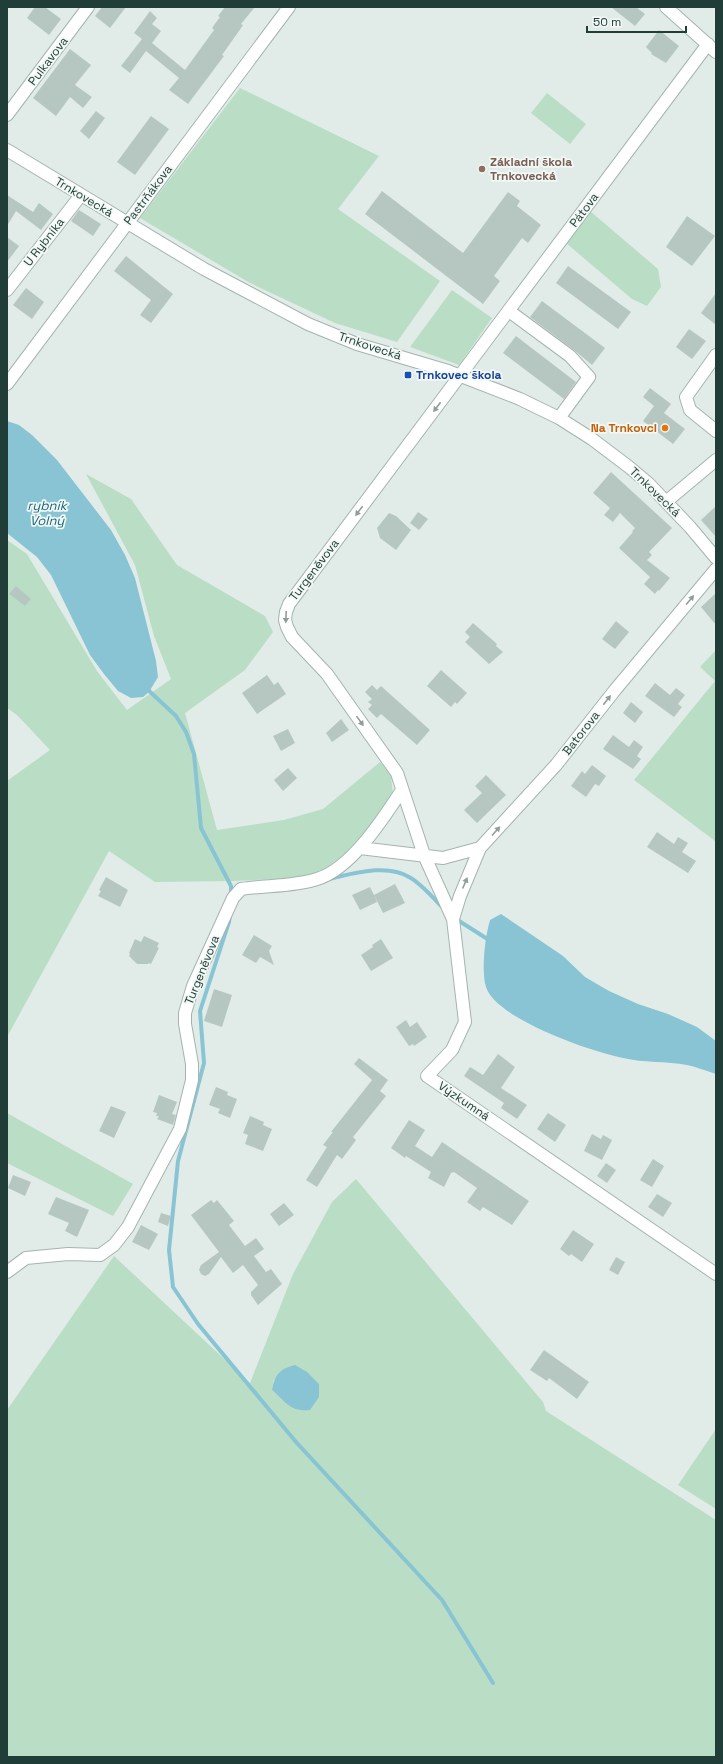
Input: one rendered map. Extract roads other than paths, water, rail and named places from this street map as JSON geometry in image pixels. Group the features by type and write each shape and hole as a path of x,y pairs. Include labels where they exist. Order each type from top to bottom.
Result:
{"street":[{"name":"Pulkavova","path":"7,115 88,7"},
{"name":"Pastrňákova","path":"7,384 289,7"},
{"path":"666,7 712,48"},
{"name":"Pátova","path":"460,376 712,48"},
{"name":"Trnkovecká","path":"7,150 204,269 308,324 357,344 460,376 520,399 559,418 629,467 667,501 716,558"},
{"name":"U Rybníka","path":"7,290 81,195"},
{"path":"509,311 570,356 589,377 559,418"},
{"path":"716,355 686,397 690,410 716,431"},
{"name":"Turgeněvova","path":"7,1272 26,1258 68,1254 100,1255 114,1245 128,1227 180,1129 192,1080 192,1064 185,1024 185,1013 192,986 233,898 241,889 286,885 326,876 360,848 387,814 402,790 397,773 327,674 292,637 286,627 285,616 289,604 460,376"},
{"path":"667,501 716,460"},
{"name":"Batorova","path":"480,848 556,765 615,690 716,570"},
{"name":"Výzkumná","path":"402,790 424,855 453,919 465,1022 452,1050 427,1076 716,1274"},
{"path":"360,848 443,858 480,848"},
{"path":"453,919 460,896 480,848"}],"water":[{"name":"rybník Volný","path":"7,421 19,425 32,435 57,460 111,530 125,555 135,578 156,661 158,677 149,692 143,697 131,698 118,691 90,655 51,575 37,557 7,533"},
{"path":"501,914 563,956 585,977 609,991 638,1004 668,1014 697,1027 716,1041 716,1074 687,1065 631,1060 609,1055 547,1032 507,1011 493,999 486,987 484,972 485,944 490,920"},
{"path":"295,1365 307,1372 319,1384 319,1397 310,1410 293,1408 272,1390 279,1373 286,1368"}],"waterway":[{"path":"146,688 176,716 186,732 194,754 201,828 231,886 231,896"},
{"path":"328,879 358,872 380,870 400,873 418,883 443,908"},
{"path":"230,915 200,1011 204,1063 178,1161 169,1250 173,1287 198,1324 296,1442 442,1600 493,1683"},
{"path":"456,919 489,940"}],"place":[{"name":"Základní škola Trnkovecká","path":"482,169"},
{"name":"Trnkovec škola","path":"408,375"},
{"name":"Na Trnkovci","path":"665,428"}]}
